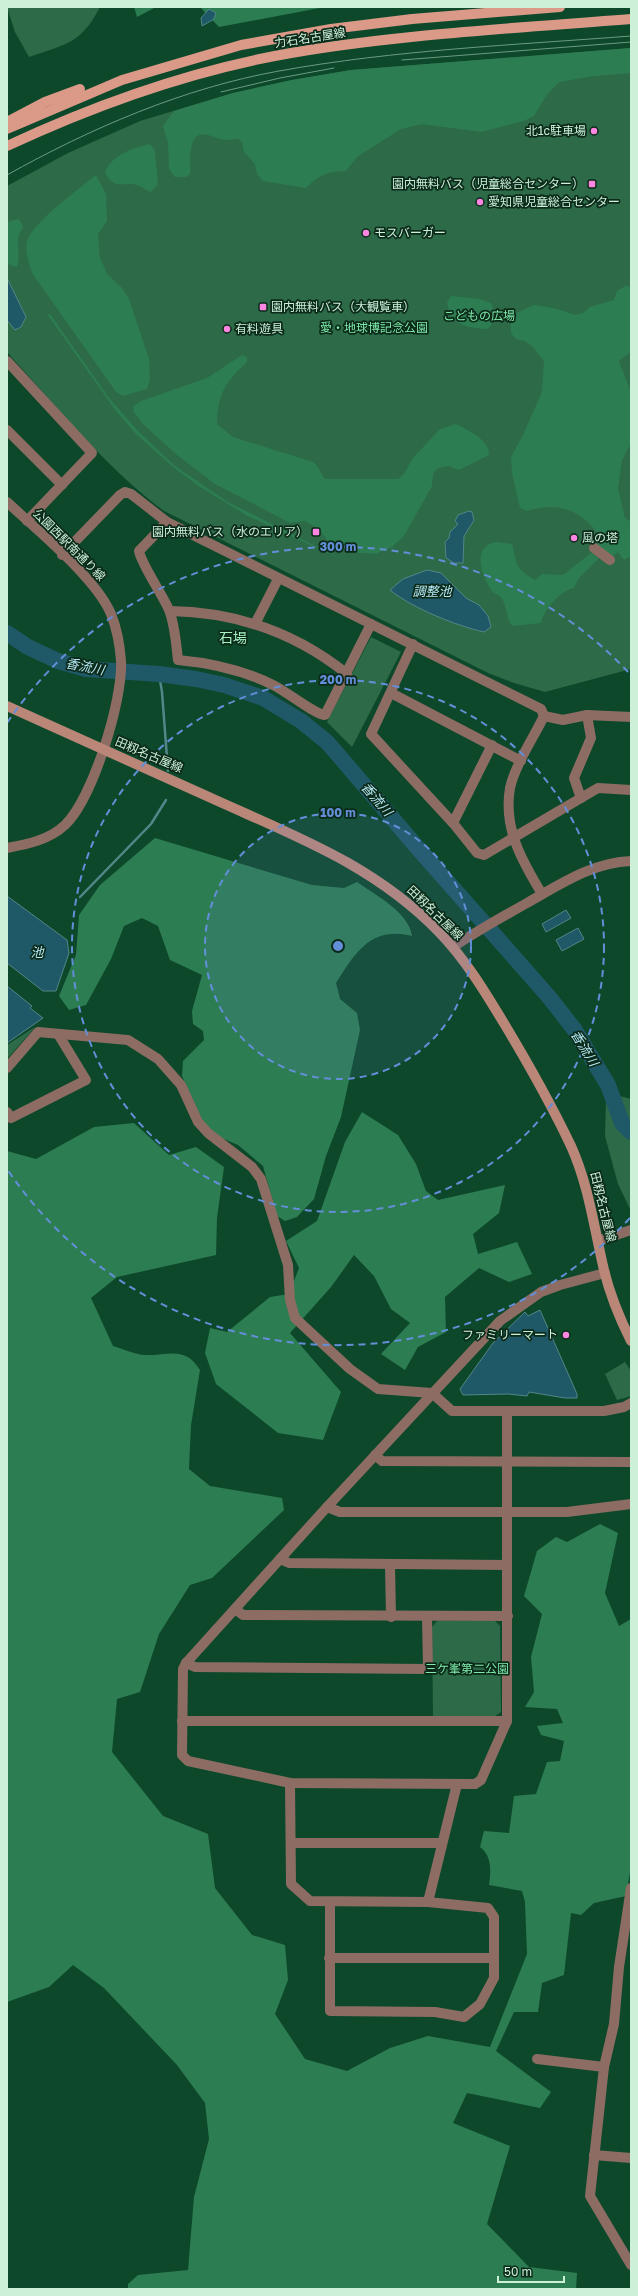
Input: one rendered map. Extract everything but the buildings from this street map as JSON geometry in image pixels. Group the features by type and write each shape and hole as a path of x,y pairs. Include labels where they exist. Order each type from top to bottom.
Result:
{"main road":[{"name":"力石名古屋線","path":"7,129 78,97 160,67 241,45 331,29 412,19 560,7"},
{"name":"力石名古屋線","path":"7,146 41,130 126,97 170,83 244,63 291,53 424,36 631,19"},
{"path":"555,25 631,26"},
{"path":"7,122 45,102 87,86 133,71 160,67"},
{"path":"7,152 41,130"},
{"name":"田籾名古屋線","path":"7,706 103,750 176,781 343,858 377,878 408,902 453,947 486,994 551,1105 586,1184 605,1273 618,1313 631,1341"}],"street":[{"path":"7,361 92,453 27,521"},
{"path":"7,430 62,485"},
{"path":"62,555 120,495 125,492 131,494 167,522 278,579 413,644 542,709 544,716 521,761 510,787 508,817 513,839 542,894"},
{"name":"公園西駅南通り線","path":"7,502 93,586 111,613 116,627 121,662 120,683 103,750 84,799 65,825 50,835 33,843 7,848"},
{"path":"167,522 139,551 140,556 170,611 178,660 213,664 251,676 292,695 319,714 325,715 371,624"},
{"path":"594,548 610,560"},
{"path":"255,624 278,579"},
{"path":"170,611 211,614 255,624 288,637 310,648 347,674"},
{"path":"413,644 371,734 453,823 477,853 484,855 598,788 607,787 631,790"},
{"path":"391,693 521,761"},
{"path":"544,716 562,720 586,715 631,717"},
{"path":"581,798 574,778 591,738 586,715"},
{"path":"453,823 492,745"},
{"path":"453,947 473,933 542,894 595,868 613,862 631,861"},
{"path":"7,1068 38,1032 128,1040 158,1059 181,1086 198,1122 208,1133 252,1167 261,1179 288,1265 290,1300 295,1318 350,1369 378,1389 432,1394 452,1411 604,1411 631,1403"},
{"path":"7,1112 11,1118 86,1080 58,1034"},
{"path":"598,1242 631,1230"},
{"path":"507,1411 507,1721 481,1780 475,1784 290,1783 188,1761 182,1755 183,1669 186,1663 375,1454 500,1321 527,1300 560,1285 605,1273"},
{"path":"375,1454 382,1461 631,1462"},
{"path":"327,1507 340,1512 567,1512 631,1504"},
{"path":"280,1559 289,1564 508,1565"},
{"path":"390,1565 391,1617"},
{"path":"235,1609 242,1615 391,1617 508,1616"},
{"path":"186,1663 195,1667 428,1669 427,1617"},
{"path":"182,1720 507,1721"},
{"path":"290,1783 292,1843 291,1884 310,1901 330,1903 428,1902 488,1908 494,1917 494,1978 480,2004 464,2017 435,2012 330,2011 330,1903"},
{"path":"428,1902 457,1784"},
{"path":"292,1843 442,1844"},
{"path":"631,1888 614,2024 604,2067 590,2196 631,2265"},
{"path":"329,1958 494,1958"},
{"path":"537,2059 604,2067"},
{"path":"594,2155 631,2158"}],"green space":[{"path":"7,7 100,7 86,29 79,36 63,45 29,57 15,32"},
{"path":"134,7 156,7 137,17"},
{"path":"200,7 325,7 219,27"},
{"name":"愛・地球博記念公園","path":"631,48 631,669 545,692 514,683 488,673 164,511 122,476 82,436 7,352 7,186 68,153 140,121 233,93 292,80 351,70"},
{"path":"631,48 631,73 594,76 559,82 546,96 534,116 524,121 481,132 422,124 401,129 357,157 346,171 333,172 324,175 306,188 263,181 257,174 255,164 244,152 242,142 238,139 226,140 205,134 197,136 193,141 190,152 190,174 186,177 175,177 169,169 168,143 163,126 174,111 233,93 292,80 351,70"},
{"path":"150,144 155,151 158,184 151,192 134,184 117,184 109,179 105,173 117,157 137,147"},
{"path":"96,175 106,194 107,221 98,234 100,258 107,274 122,288 129,299 149,359 150,380 147,389 123,396 116,392 32,273 27,252 28,239 40,223 59,205"},
{"path":"19,219 23,227 20,232 18,242 19,257 17,267 7,264 7,223"},
{"path":"625,286 631,287 631,352 619,361 631,392 630,445 622,460 618,488 625,518 631,522 631,556 624,560 618,552 612,557 597,545 601,539 594,529 587,521 569,510 549,507 527,511 520,508 512,473 511,457 523,435 542,392 544,361 533,347 525,341 516,339 511,333 511,323 516,313 534,305 549,307 574,315 583,313 590,307 614,300 617,291"},
{"name":"こどもの広場","path":"451,296 479,299 491,303 494,320 487,329 472,328 461,324 452,316 449,310 447,302"},
{"path":"47,314 50,314 109,398 139,432 175,466 228,502 349,563 246,515 200,487 173,467 136,434 116,411"},
{"path":"242,355 247,357 247,362 233,376 224,389 219,404 217,424 233,437 313,462 325,479 398,479 404,474 413,458 440,429 456,424 472,432 482,440 486,445 489,455 459,470 449,466 438,468 433,474 432,486 404,536 392,547 376,554 351,552 327,540 320,530 305,521 290,523 215,484 177,455 143,424 133,411 134,406 141,401 207,378"},
{"path":"496,542 512,544 520,569 535,580 542,574 563,575 591,553 599,558 578,579 574,588 563,593 553,601 545,612 541,623 512,626 501,597 493,592 482,571 481,556 483,549"},
{"path":"371,637 401,652 352,747 327,722"},
{"path":"155,838 312,885 344,888 357,882 382,898 405,919 410,927 412,936 398,934 386,935 375,938 366,944 351,961 336,983 340,999 357,1013 360,1030 341,1117 326,1156 314,1199 297,1217 285,1221 277,1216 263,1166 238,1145 217,1136 205,1126 182,1076 183,1061 204,1040 203,1031 193,1024 192,1011 202,975 170,960 158,926 142,918 124,926 111,959 86,1005 69,1010 59,996 76,955 79,915 100,885"},
{"path":"35,1027 7,1059 7,1045"},
{"path":"616,1095 631,1099 631,1211 618,1184 605,1136 606,1101"},
{"path":"362,1112 398,1135 416,1164 426,1191 438,1200 505,1185 499,1213 473,1234 478,1254 517,1242 532,1274 509,1282 479,1268 445,1297 446,1332 418,1347 405,1370 381,1354 410,1323 391,1309 374,1276 354,1255 331,1287 290,1333 341,1392 323,1440 278,1433 216,1384 205,1353 210,1328 227,1332 270,1297 289,1294 299,1268 286,1241 317,1221 345,1142"},
{"path":"134,1123 169,1155 196,1147 224,1167 217,1218 216,1255 117,1277 91,1298 113,1346 132,1353 144,1355 182,1355 188,1357 194,1362 200,1370 191,1425 189,1469 210,1486 282,1498 284,1510 212,1578 190,1585 159,1634 140,1692 117,1699 112,1752 163,1816 208,1834 215,1888 252,1935 285,1945 288,1980 275,2014 305,2059 347,2071 390,2048 428,2036 490,2047 527,1954 525,1902 522,1891 489,1885 489,1859 480,1847 484,1831 509,1833 514,1796 536,1794 547,1762 560,1761 564,1741 541,1735 537,1726 563,1723 557,1709 525,1707 534,1692 531,1657 542,1614 524,1596 537,1551 556,1537 567,1542 600,1524 618,1533 605,1593 619,1626 631,1619 631,1866 626,1896 594,1903 581,1915 571,1913 564,1975 542,1983 538,2012 514,2012 496,2051 551,2092 540,2108 467,2093 453,2123 510,2146 487,2224 529,2267 577,2273 576,2289 128,2289 128,2284 138,2275 188,2270 194,2197 209,2139 205,2103 177,2065 104,1988 73,1965 49,1987 7,2002 7,1151 36,1159 94,1127"},
{"path":"625,1362 631,1371 631,1396 617,1400 605,1374"},
{"name":"三ケ峯第二公園","path":"437,1621 495,1621 500,1626 501,1712 495,1716 433,1716 432,1627"}],"water":[{"path":"209,9 216,13 214,19 202,26 201,18"},
{"path":"7,278 26,317 21,327 15,330 7,320"},
{"path":"469,511 472,512 474,520 464,536 463,563 454,563 446,558 445,542 449,538 450,532 458,524 455,521 458,515"},
{"name":"調整池","path":"427,570 441,573 466,598 479,605 488,616 491,627 484,632 448,621 422,610 390,590 403,579"},
{"name":"池","path":"7,896 67,940 69,953 56,991 43,991 7,963"},
{"path":"566,910 571,918 546,932 542,924"},
{"path":"578,928 584,939 562,951 556,940"},
{"path":"7,986 32,1006 30,1008 43,1018 7,1043"},
{"path":"540,1310 577,1394 577,1398 565,1398 529,1392 527,1396 508,1394 463,1395 460,1389 493,1343 525,1312 528,1316"}],"waterway":[{"name":"香流川","path":"7,633 28,647 58,661 86,669 159,674 196,679 224,685 263,698 301,721 327,742 549,997 574,1029 608,1085 622,1123 631,1132"},
{"path":"159,674 162,692 168,771"},
{"path":"80,897 151,824 166,800"}],"tram line":[{"path":"7,175 72,141 139,112 173,99 243,78 323,64 411,53 631,36"},
{"path":"402,60 631,42"},
{"path":"221,92 280,78 334,68"}],"place":[{"name":"北1c駐車場","path":"594,131"},
{"name":"園内無料バス（児童総合センター）","path":"592,184"},
{"name":"愛知県児童総合センター","path":"480,202"},
{"name":"モスバーガー","path":"366,233"},
{"name":"園内無料バス（大観覧車）","path":"263,307"},
{"name":"有料遊具","path":"227,329"},
{"name":"園内無料バス（水のエリア）","path":"316,532"},
{"name":"風の塔","path":"574,538"},
{"name":"ファミリーマート","path":"566,1335"}],"district":[{"name":"石場","path":"233,638"}]}
